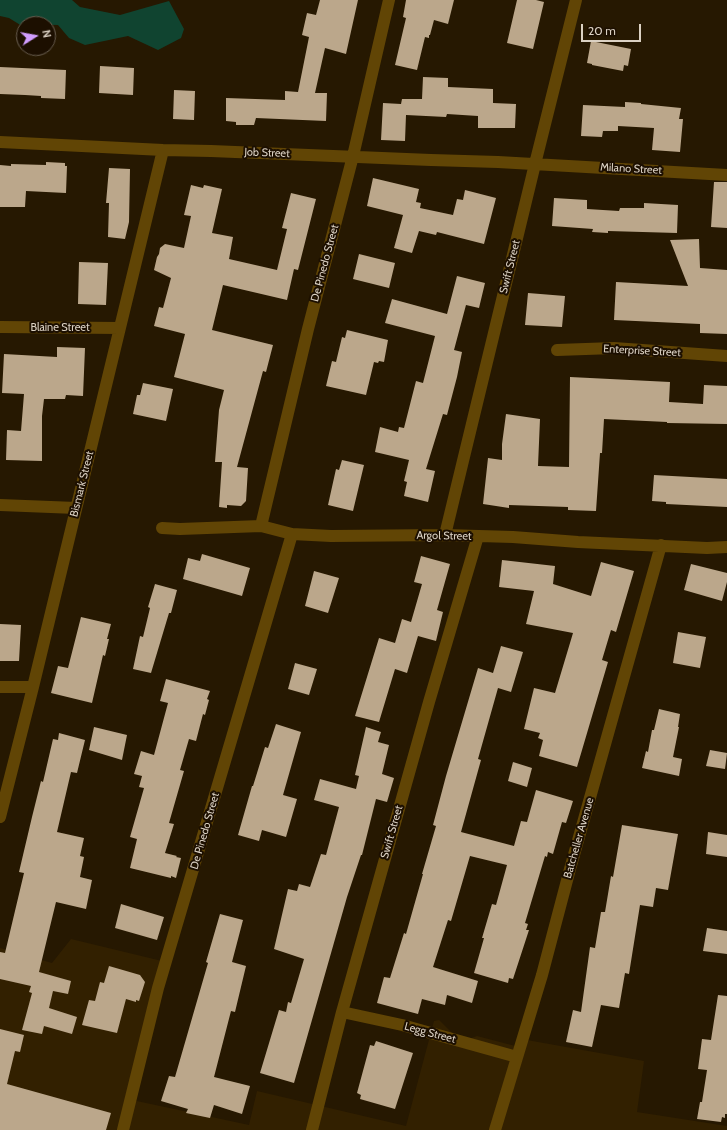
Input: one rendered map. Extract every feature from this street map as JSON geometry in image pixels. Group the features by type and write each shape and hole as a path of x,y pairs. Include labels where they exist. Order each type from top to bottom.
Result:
{"street":[{"name":"De Pinedo Street","path":"261,526 308,329 353,156 389,0"},
{"name":"Swift Street","path":"445,535 576,0"},
{"name":"Job Street","path":"0,142 163,150 535,164"},
{"name":"Bismark Street","path":"0,817 163,150"},
{"name":"Milano Street","path":"535,164 727,175"},
{"name":"Blaine Street","path":"0,327 120,328"},
{"name":"Enterprise Street","path":"557,350 614,348 727,356"},
{"path":"0,505 76,508"},
{"name":"Argol Street","path":"162,528 180,529 261,526 292,534 331,536 445,535 513,537 578,542 707,548 727,547"},
{"name":"De Pinedo Street","path":"123,1130 158,988 292,534"},
{"name":"Swift Street","path":"312,1130 342,1012 429,702 478,536"},
{"name":"Batcheller Avenue","path":"496,1130 542,975 574,854 661,545"},
{"path":"0,687 33,687"},
{"name":"Legg Street","path":"342,1012 402,1025 517,1057"}],"shaded area":[{"path":"71,939 162,961 132,1100 249,1125 257,1091 406,1126 434,1021 439,1020 461,1042 477,1036 519,1047 527,1040 644,1061 637,1112 727,1126 727,1130 0,1130 0,948 52,963"}],"green space":[{"path":"0,0 72,0 80,7 120,15 169,1 184,29 181,38 158,50 128,36 85,45 69,38 58,25 56,25 56,16 16,16 16,22 9,18 0,16"}],"building":[{"path":"320,0 358,0 346,54 325,48 315,93 327,93 326,121 256,118 254,125 236,125 236,122 226,121 226,98 285,100 285,91 298,92 309,37 302,35 307,13 316,15"},
{"path":"406,0 454,0 448,24 434,20 429,38 425,37 417,70 395,65 406,18 403,17"},
{"path":"517,0 536,0 544,2 533,49 507,43"},
{"path":"591,41 631,49 628,66 624,65 623,71 587,63"},
{"path":"100,66 134,68 133,95 99,93"},
{"path":"0,67 66,70 65,99 0,94"},
{"path":"423,77 448,78 448,87 493,89 493,103 516,104 515,128 478,128 478,116 447,114 446,117 406,115 405,141 381,140 383,103 401,104 402,99 422,99"},
{"path":"174,90 195,91 194,120 173,119"},
{"path":"625,102 681,108 679,119 683,119 680,152 652,150 654,128 618,126 618,131 603,131 602,137 581,136 583,105 625,107"},
{"path":"46,162 65,163 65,166 67,166 66,193 26,191 25,207 0,207 0,165 46,165"},
{"path":"109,168 130,169 129,222 125,239 108,237 109,203 106,203"},
{"path":"373,178 419,189 416,202 421,203 420,208 453,215 457,199 463,200 465,190 496,198 484,244 437,232 436,235 419,231 412,253 394,248 403,215 367,206"},
{"path":"714,182 727,182 727,228 711,227"},
{"path":"191,185 203,188 204,185 222,189 212,233 233,237 229,259 277,270 287,229 282,228 291,193 316,199 298,270 294,269 287,300 223,285 212,330 273,345 266,372 263,371 237,467 248,468 246,501 241,506 227,505 227,508 219,507 222,462 215,462 219,410 224,390 174,377 185,334 154,326 159,307 163,308 171,278 154,270 157,257 160,248 165,244 184,248 191,216 184,215"},
{"path":"554,198 587,200 587,209 619,211 620,208 644,208 644,203 678,205 677,233 608,231 608,233 592,232 593,229 552,226"},
{"path":"699,239 700,268 727,270 727,334 700,333 700,324 614,320 616,282 688,286 670,240"},
{"path":"359,254 395,263 389,288 353,279"},
{"path":"79,262 108,263 106,305 78,304"},
{"path":"457,276 485,283 479,308 466,305 454,350 462,352 447,415 443,414 426,469 435,471 428,502 404,496 407,482 404,481 409,460 375,452 380,427 398,432 399,427 404,428 416,381 423,383 435,336 385,323 392,299 447,314"},
{"path":"528,293 565,296 562,327 525,325"},
{"path":"347,330 388,340 384,362 374,362 366,395 326,386 332,361 336,362 342,337 345,338"},
{"path":"57,347 85,348 83,396 66,395 65,399 44,399 42,416 42,461 6,460 7,430 21,431 24,394 2,393 4,354 57,357"},
{"path":"570,377 670,382 669,402 703,404 704,385 727,386 727,424 667,423 604,419 596,511 568,510 568,507 509,505 509,508 483,504 488,458 502,460 502,444 506,414 540,419 538,466 569,467"},
{"path":"143,383 173,389 166,421 133,414 137,395 140,395"},
{"path":"342,460 364,465 353,511 328,505 336,469 339,470"},
{"path":"654,475 727,479 727,507 666,504 666,502 652,501"},
{"path":"202,554 250,568 242,596 183,579 188,558 200,561"},
{"path":"421,556 450,564 437,610 443,612 436,641 418,636 407,673 395,669 379,722 355,716 379,638 395,643 402,619 411,622 422,584 414,582"},
{"path":"502,560 555,566 553,584 591,596 601,562 634,571 616,632 611,630 602,660 608,662 577,767 539,756 543,740 538,738 540,733 524,729 534,688 555,693 573,633 526,624 534,591 499,587"},
{"path":"691,564 727,573 727,582 722,601 684,590"},
{"path":"314,571 339,578 328,613 305,606"},
{"path":"155,584 177,590 151,673 133,669 140,636 143,637 150,608 148,607"},
{"path":"81,617 111,624 105,656 103,655 92,703 51,693 58,666 68,668"},
{"path":"0,624 21,625 19,661 0,661"},
{"path":"678,632 706,637 700,668 673,663"},
{"path":"501,646 523,652 511,692 498,688 478,759 481,760 461,832 514,846 521,821 527,822 536,790 573,801 566,823 562,822 553,854 548,852 547,857 545,856 525,923 528,924 526,930 529,930 513,979 509,978 508,983 474,973 492,904 496,905 507,865 470,856 451,921 448,920 433,967 478,981 472,1003 447,995 445,1005 422,999 418,1014 377,1003 384,977 390,978 404,933 406,934 436,826 433,825 446,776 478,668 493,673"},
{"path":"295,663 317,669 309,695 288,689"},
{"path":"166,679 210,691 207,699 209,700 205,715 203,714 196,741 189,739 180,770 184,771 169,823 174,824 165,853 181,858 176,878 130,868 137,839 130,837 144,788 139,787 142,776 134,774 141,751 154,755 168,703 160,701"},
{"path":"659,709 680,714 673,757 682,759 679,776 642,768 646,751 648,752 652,730 654,730"},
{"path":"276,724 301,732 283,795 297,799 286,837 262,830 259,841 238,835 265,747 268,748"},
{"path":"94,727 127,735 122,760 89,750"},
{"path":"366,727 381,732 378,742 389,745 382,774 394,778 387,802 376,799 362,855 347,897 294,1083 260,1073 279,1010 286,1012 288,1002 291,1003 304,959 274,949 288,889 297,891 299,884 310,887 321,854 326,855 339,807 314,800 320,779 356,789 359,776 355,775"},
{"path":"59,733 85,740 77,773 71,772 57,832 84,838 80,856 84,857 80,877 92,880 86,909 56,902 39,972 71,981 68,994 53,991 49,1008 77,1017 72,1034 44,1026 42,1034 22,1030 32,993 29,992 31,986 0,979 0,952 5,953 24,873 19,872 32,817 41,781 43,782 53,739 58,740"},
{"path":"710,750 727,753 725,769 706,766"},
{"path":"513,762 532,768 527,787 508,781"},
{"path":"622,825 678,834 668,890 656,888 653,907 640,905 629,974 625,973 619,1008 601,1005 592,1047 566,1042 573,1010 581,1012 590,947 595,948 601,912 605,912"},
{"path":"708,832 727,835 727,857 706,854"},
{"path":"121,904 164,917 157,940 115,928"},
{"path":"220,914 243,920 232,962 246,966 235,1012 231,1011 214,1077 250,1086 242,1114 214,1105 210,1118 186,1113 188,1109 161,1101 169,1076 175,1077 208,963 206,962"},
{"path":"707,928 727,931 727,954 703,951"},
{"path":"109,966 140,975 145,982 139,1001 136,1000 136,1002 126,999 117,1033 82,1025 89,1000 95,1001 100,982 104,983"},
{"path":"718,995 727,996 727,1114 725,1114 725,1118 722,1117 721,1122 697,1119 700,1102 702,1102 707,1070 698,1069 702,1039 711,1040"},
{"path":"0,1029 24,1035 20,1052 15,1051 7,1084 111,1113 106,1130 0,1130"},
{"path":"376,1041 413,1053 395,1109 360,1099 361,1095 357,1093 370,1045 374,1046"}]}
